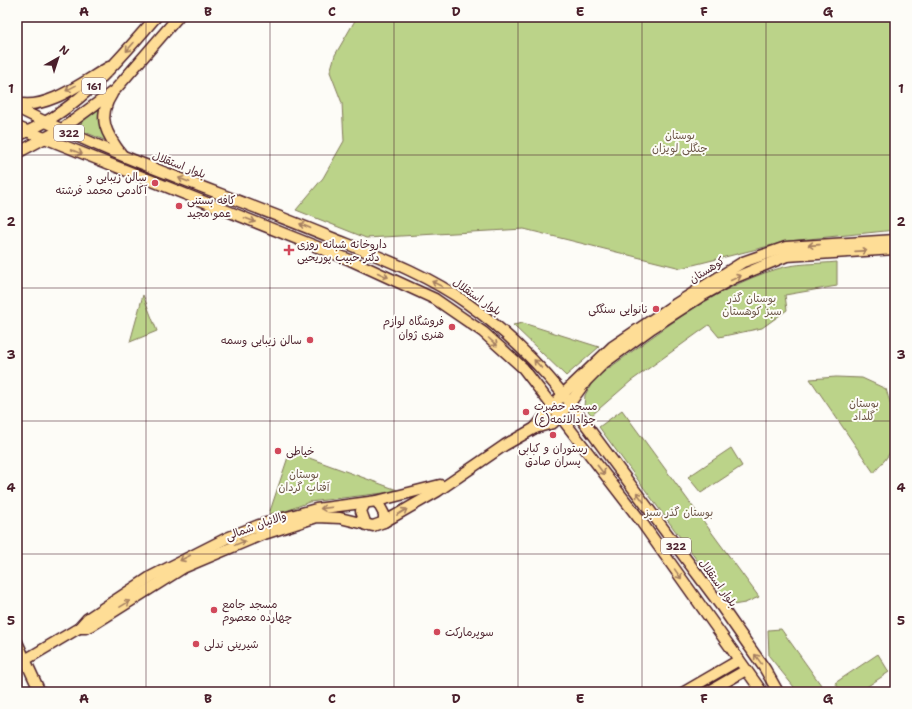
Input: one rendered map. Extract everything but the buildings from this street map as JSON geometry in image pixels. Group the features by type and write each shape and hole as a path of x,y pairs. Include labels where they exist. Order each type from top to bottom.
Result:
{"main road":[{"name":"161","path":"17,136 47,122 72,105 101,80 156,17"},
{"name":"161","path":"17,154 47,139 115,90 178,17"},
{"path":"17,103 32,105 45,102 117,62"},
{"path":"115,90 105,108 105,126 109,137 122,155"},
{"name":"بلوار استقلال","path":"17,108 122,155 365,250 443,288 468,303 504,332 536,362 564,394 721,606 765,669 778,692"},
{"path":"17,127 28,132"},
{"name":"322","path":"28,132 350,260 435,299 483,332 523,368 640,520 762,692"},
{"name":"کوهستان","path":"552,407 564,394 616,349 674,305 743,262 786,247 895,240"},
{"name":"کوهستان","path":"560,417 595,371 616,349 700,297 734,278 787,256 895,248"},
{"name":"والائیان شمالی","path":"25,660 79,628 87,619 152,576 227,538 317,517 340,518 366,525 378,525 438,491 447,483 534,428 552,407"},
{"name":"والائیان شمالی","path":"534,428 545,426 560,417"},
{"name":"والائیان شمالی","path":"260,530 316,509 377,501 447,483"},
{"path":"377,501 381,506 384,522"},
{"path":"365,503 361,511 366,525"},
{"path":"17,642 40,692"},
{"path":"684,692 739,660"},
{"path":"708,692 746,670"},
{"path":"718,672 729,672 729,680"}],"green space":[{"name":"بوستان جنگلی لویزان","path":"357,17 895,17 895,230 789,241 681,268 524,229 366,238 296,210 323,178 344,141 342,103 330,72 335,55"},
{"path":"104,100 109,142 75,128"},
{"name":"بوستان گذر سبز کوهستان","path":"837,262 837,286 785,295 787,310 762,328 719,337 709,325 631,381 592,415 584,407 585,395 595,378 660,331 705,302 752,278 777,269 799,265"},
{"path":"143,295 157,331 130,342"},
{"path":"523,323 599,347 566,376 513,325"},
{"name":"بوستان گلداد","path":"836,377 862,378 886,389 894,420 894,442 890,453 874,473 810,379"},
{"name":"بوستان گذر سبز","path":"622,410 759,597 745,603 733,605 724,597 599,427"},
{"path":"731,448 742,466 701,493 688,477"},
{"name":"بوستان آفتاب گردان","path":"290,451 400,491 309,502 286,511 269,514"},
{"path":"781,629 826,692 798,692 769,656 768,630"},
{"path":"878,654 889,672 859,692 842,692 835,683"}],"place":[{"name":"سالن زیبایی و آکادمی محمد فرشته","path":"155,183"},
{"name":"کافه بستنی عمو مجید","path":"179,206"},
{"name":"داروخانه شبانه روزی دکتر حبیب پوریحیی","path":"289,250"},
{"name":"نانوایی سنگکی","path":"656,309"},
{"name":"فروشگاه لوازم هنری ژوان","path":"452,327"},
{"name":"سالن زیبایی وسمه","path":"310,340"},
{"name":"مسجد حضرت جوادالائمه(ع)","path":"526,412"},
{"name":"رستوران و کبابی پسران صادق","path":"553,435"},
{"name":"خیاطی","path":"278,451"},
{"name":"مسجد جامع چهارده معصوم","path":"214,610"},
{"name":"سوپرمارکت","path":"437,632"},
{"name":"شیرینی ندلی","path":"196,644"}]}
